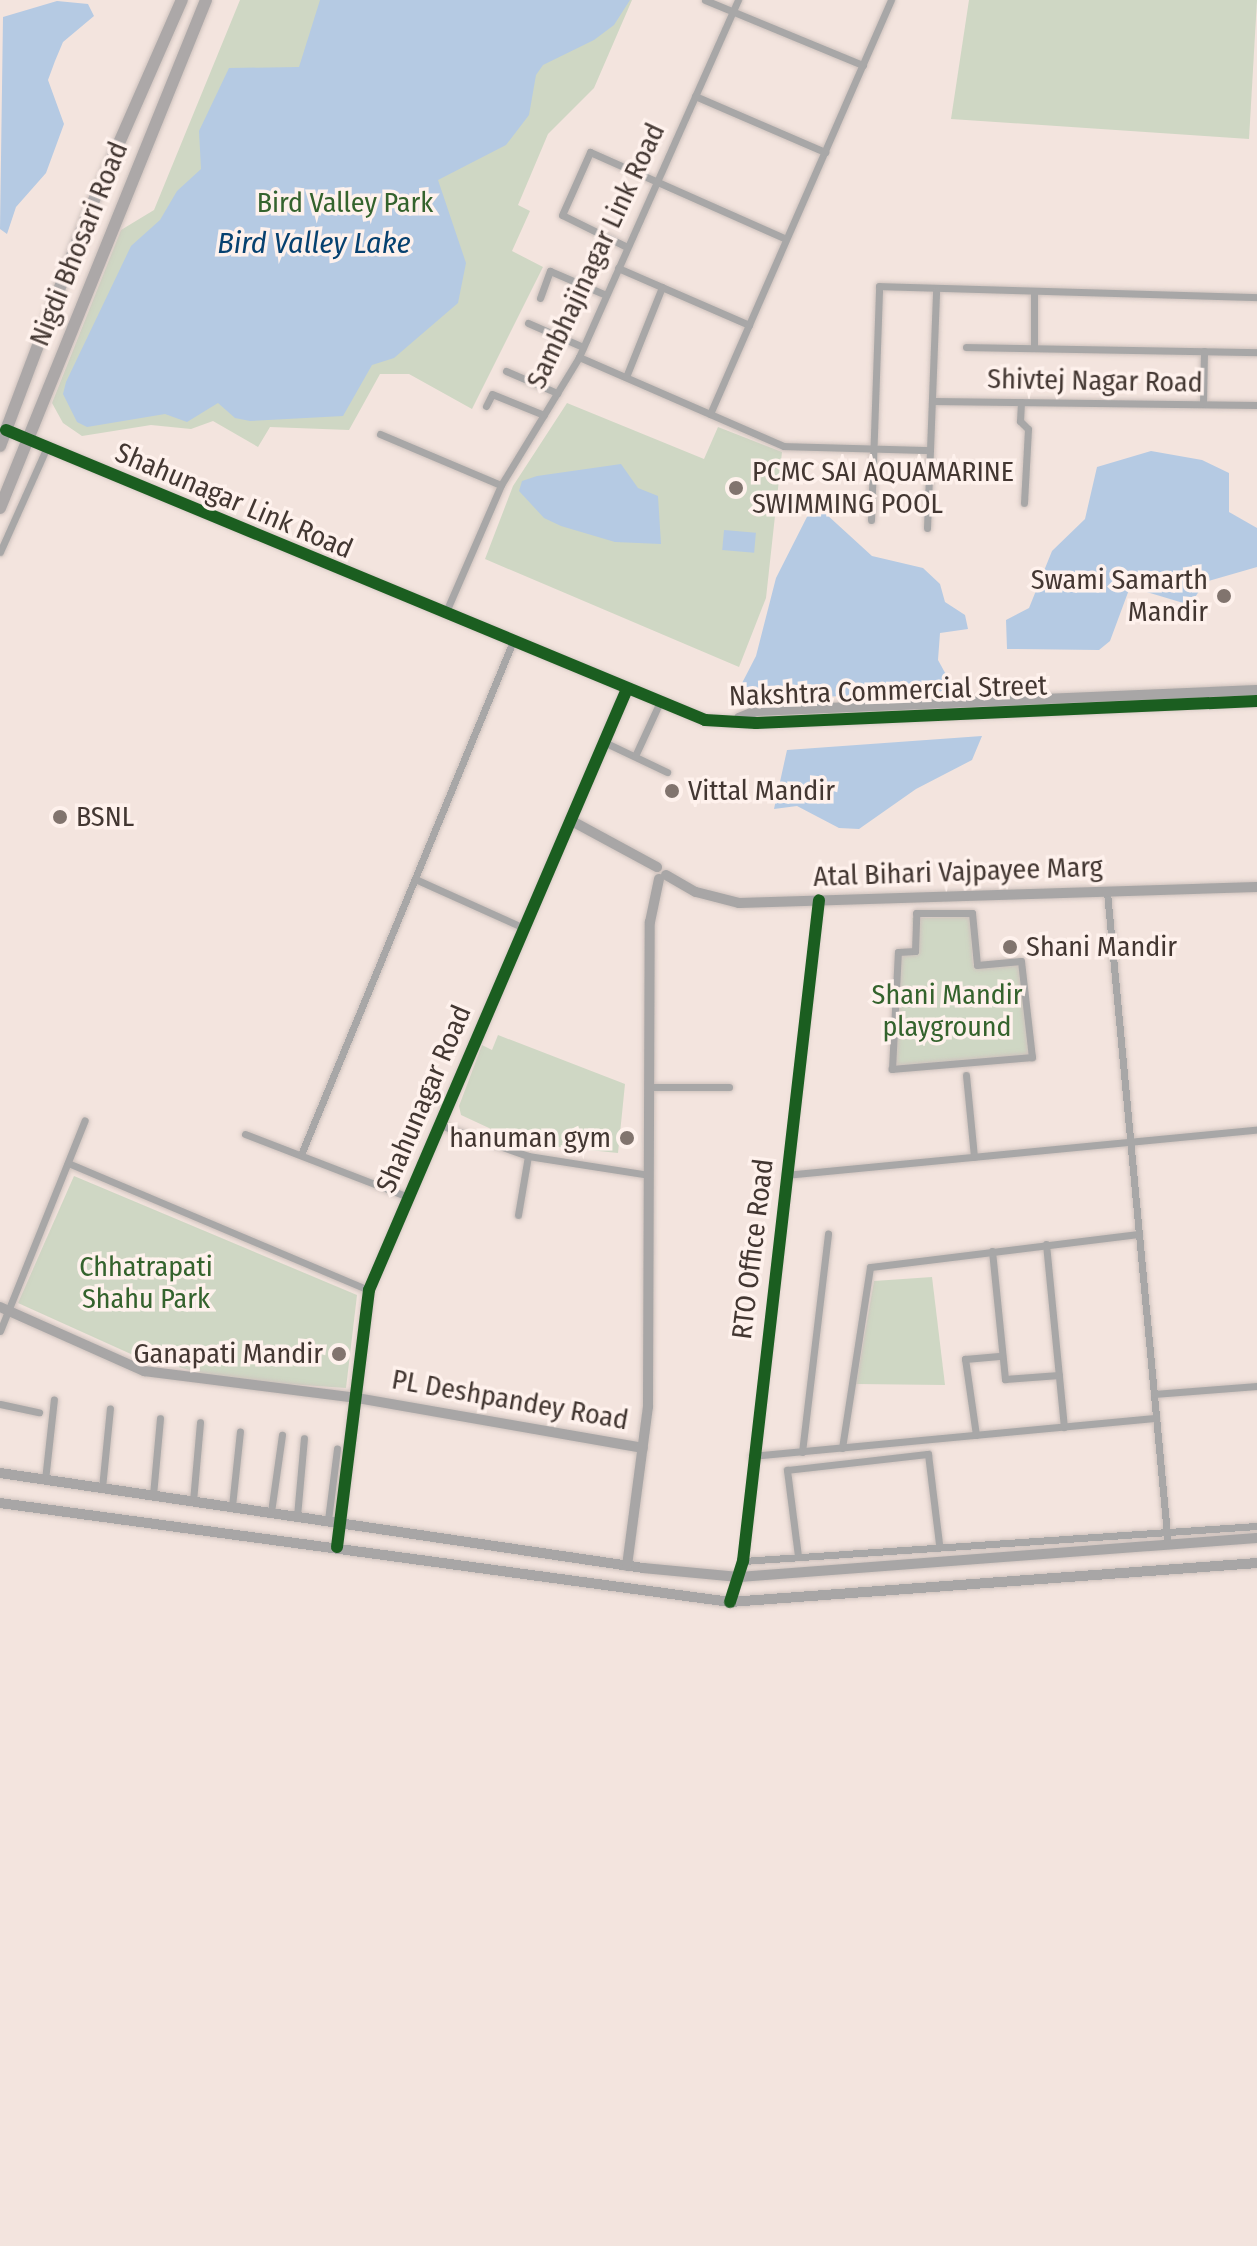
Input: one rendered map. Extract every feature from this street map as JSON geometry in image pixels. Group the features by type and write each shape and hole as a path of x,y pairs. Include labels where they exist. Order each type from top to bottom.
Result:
{"main road":[{"name":"Nigdi Bhosari Road","path":"0,446 87,216 182,0"},
{"name":"Nigdi Bhosari Road","path":"0,508 206,0"}],"street":[{"path":"705,0 863,65"},
{"name":"Sambhajinagar Link Road","path":"445,614 501,485 579,357 738,0"},
{"path":"710,414 891,0"},
{"path":"695,96 825,152"},
{"path":"627,247 562,215 590,152 786,239"},
{"path":"618,268 749,325"},
{"path":"540,298 550,271 606,295"},
{"path":"871,520 879,286 1257,297"},
{"path":"626,377 662,287"},
{"path":"927,528 936,290"},
{"path":"1034,292 1034,348"},
{"path":"528,323 583,347"},
{"path":"966,347 1257,352"},
{"path":"1203,404 1204,351"},
{"path":"579,357 784,446 930,450"},
{"path":"506,371 557,393"},
{"path":"486,406 492,394 544,415"},
{"name":"Shivtej Nagar Road","path":"932,401 1257,405"},
{"path":"1021,402 1020,421 1028,429 1024,503"},
{"name":"Shahunagar Link Road","path":"6,430 27,443 445,614"},
{"path":"380,434 501,485"},
{"path":"0,552 3,533 46,449"},
{"name":"Nakshtra Commercial Street","path":"445,614 705,720 739,718 756,711 1257,690"},
{"path":"302,1152 513,641"},
{"name":"Shahunagar Road","path":"337,1547 369,1290 627,689"},
{"name":"Nakshtra Commercial Street","path":"739,718 756,723 1257,701"},
{"path":"635,756 660,702"},
{"path":"604,742 667,772"},
{"name":"Atal Bihari Vajpayee Marg","path":"570,820 661,874 718,900 819,900 1257,887"},
{"path":"627,1566 643,1448 650,922 661,874"},
{"path":"415,879 524,928"},
{"path":"1107,892 1168,1545"},
{"name":"RTO Office Road","path":"730,1602 743,1561 752,1456 819,900"},
{"path":"916,913 972,913 977,965 1021,961 1032,1057 892,1069 898,952 915,951 916,913"},
{"path":"966,1075 974,1157"},
{"path":"649,1087 729,1087"},
{"path":"0,1331 4,1309 85,1120"},
{"path":"440,1125 528,1156 649,1175"},
{"path":"786,1175 1257,1130"},
{"path":"245,1134 286,1153 302,1152 408,1197"},
{"path":"518,1215 528,1156"},
{"path":"68,1163 369,1290"},
{"path":"802,1452 828,1234"},
{"path":"842,1448 870,1267 1139,1234"},
{"path":"1046,1244 1064,1427"},
{"path":"992,1251 1005,1379 1059,1375"},
{"name":"PL Deshpandey Road","path":"4,1309 144,1371 357,1398 643,1448"},
{"path":"976,1435 965,1359 1002,1356"},
{"path":"1154,1394 1257,1386"},
{"path":"45,1480 54,1399"},
{"path":"0,1404 39,1412"},
{"path":"102,1488 110,1408"},
{"path":"153,1495 160,1418"},
{"path":"752,1456 1156,1418"},
{"path":"193,1501 200,1422"},
{"path":"232,1506 240,1431"},
{"path":"271,1512 282,1435"},
{"path":"297,1516 304,1438"},
{"path":"328,1520 337,1449"},
{"path":"798,1556 787,1470 928,1454 939,1544"},
{"path":"0,1473 627,1566 739,1577 1257,1538"},
{"path":"0,1503 337,1547 640,1594 730,1602 1257,1563"},
{"path":"743,1561 939,1544 1257,1526"}],"green space":[{"name":"Bird Valley Lake","path":"240,0 632,0 594,88 548,134 518,205 530,211 512,251 543,267 472,409 409,374 380,374 349,430 270,427 258,447 213,421 191,429 151,425 82,436 63,423 52,403 121,230 154,210"},
{"path":"969,0 1257,0 1249,139 951,119"},
{"path":"567,403 704,459 718,427 782,452 766,598 739,667 485,559 513,486"},
{"name":"Shani Mandir playground","path":"970,917 973,965 1021,961 1032,1057 892,1069 898,952 915,951 912,918"},
{"path":"498,1035 625,1084 618,1153 521,1143 461,1115 459,1106 482,1045 492,1050"},
{"name":"Chhatrapati Shahu Park","path":"74,1176 357,1295 346,1388 227,1380 133,1355 18,1303"},
{"path":"932,1277 945,1385 856,1384 874,1281"}],"water":[{"name":"Bird Valley Lake","path":"320,0 630,0 614,25 594,40 543,65 536,75 529,115 506,145 438,180 466,263 458,303 394,358 372,365 343,416 250,421 235,418 218,403 187,422 165,414 87,427 77,422 63,394 66,382 131,246 160,220 177,191 201,169 199,131 229,68 299,67"},
{"path":"57,1 88,4 94,16 63,42 55,61 48,80 64,124 46,173 16,207 7,234 0,229 3,17"},
{"path":"1151,451 1202,460 1229,473 1229,512 1257,528 1257,567 1205,582 1190,605 1130,587 1110,641 1099,650 1007,649 1006,620 1029,608 1052,551 1085,519 1097,467"},
{"path":"621,464 638,488 658,496 661,544 615,542 561,526 544,518 519,491 522,481 537,476"},
{"path":"814,503 872,556 923,568 940,584 945,602 965,615 968,629 940,633 938,660 949,680 947,691 755,700 740,687 756,656 776,578"},
{"path":"724,530 756,533 754,553 722,550"},
{"path":"982,736 972,760 916,789 859,829 839,828 797,806 774,809 787,750"}],"cycle path":[{"path":"6,430 705,720 756,723 1257,701"},
{"path":"337,1547 369,1290 627,689"},
{"path":"730,1602 743,1561 819,900"}],"place":[{"name":"PCMC SAI AQUAMARINE SWIMMING POOL","path":"736,488"},
{"name":"Swami Samarth Mandir","path":"1224,596"},
{"name":"Vittal Mandir","path":"672,791"},
{"name":"BSNL","path":"60,817"},
{"name":"Shani Mandir","path":"1010,947"},
{"name":"hanuman gym","path":"627,1138"},
{"name":"Ganapati Mandir","path":"339,1354"}],"park label":[{"name":"Bird Valley Park","path":"345,203"}]}
